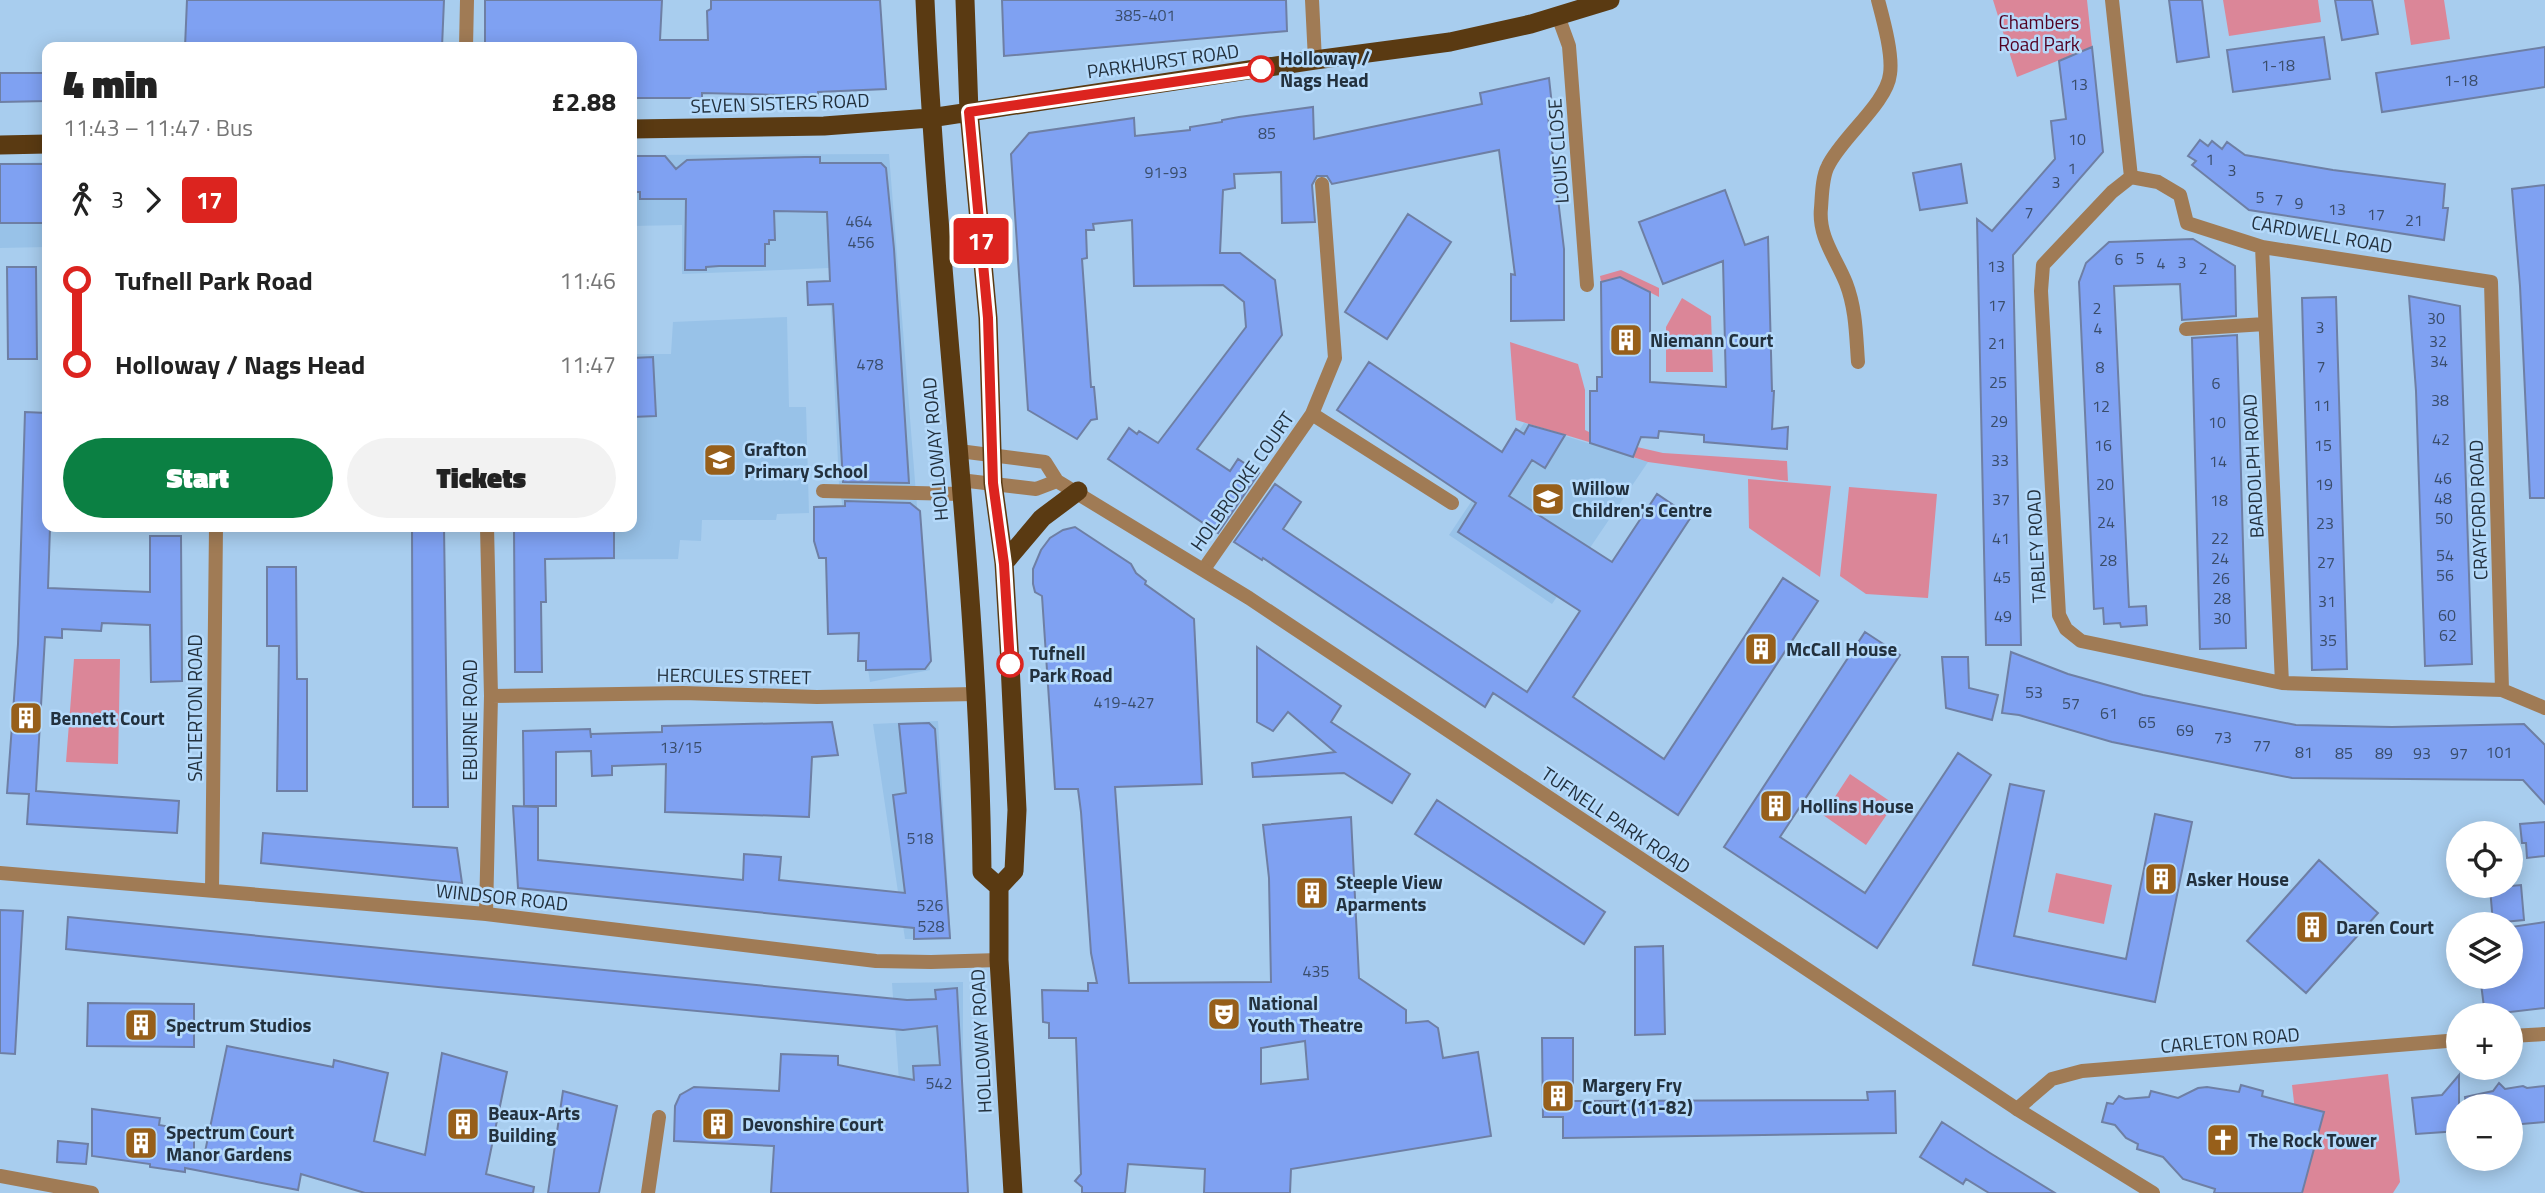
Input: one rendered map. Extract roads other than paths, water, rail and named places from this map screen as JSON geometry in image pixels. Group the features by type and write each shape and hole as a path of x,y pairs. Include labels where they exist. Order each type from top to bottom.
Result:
{"highway":[{"name":"HOLLOWAY ROAD","path":"925,0 930,118 959,451 976,694 982,872 999,887"},
{"name":"HOLLOWAY ROAD","path":"965,0 969,112 988,318 993,483 1004,564 1017,810 1014,871 999,887 999,960 1013,1193"},
{"name":"PARKHURST ROAD","path":"930,118 1450,42 1558,16 1610,0"},
{"name":"SEVEN SISTERS ROAD","path":"637,129 824,126 930,118"},
{"path":"0,145 42,144"},
{"path":"1004,564 1035,525 1078,491"}],"street":[{"path":"466,42 467,0"},
{"path":"1312,0 1315,60"},
{"path":"1858,362 1855,317 1845,283 1827,249 1820,212 1826,167 1846,138 1875,105 1891,75 1885,26 1878,0"},
{"path":"2112,0 2131,177"},
{"name":"LOUIS CLOSE","path":"1558,16 1569,46 1587,285"},
{"name":"CARDWELL ROAD","path":"2131,177 2158,182 2180,195 2188,223 2262,247 2491,282"},
{"name":"TABLEY ROAD","path":"2131,177 2112,192 2043,265 2041,291 2059,615 2066,629 2081,641 2282,684 2502,690"},
{"name":"HOLBROOKE COURT","path":"1203,569 1312,414 1335,358 1322,184"},
{"name":"BARDOLPH ROAD","path":"2262,247 2282,684"},
{"name":"CRAYFORD ROAD","path":"2491,282 2502,690"},
{"path":"2186,329 2266,324"},
{"name":"HOLBROOKE COURT","path":"1312,414 1452,503"},
{"name":"TUFNELL PARK ROAD","path":"959,451 1045,462 1057,481 1078,491 1203,569 2017,1109 2153,1193"},
{"path":"823,491 961,487 993,483 1036,489 1057,481"},
{"name":"SALTERTON ROAD","path":"212,890 216,532"},
{"name":"EBURNE ROAD","path":"486,532 491,696 486,914"},
{"path":"2502,690 2545,708"},
{"name":"HERCULES STREET","path":"491,696 683,693 817,696 976,694"},
{"name":"WINDSOR ROAD","path":"0,873 486,914 876,961 999,960"},
{"path":"2523,1035 2545,1034"},
{"name":"CARLETON ROAD","path":"2017,1109 2052,1079 2082,1071 2446,1041"},
{"path":"648,1193 659,1117"},
{"path":"0,1176 92,1193"}],"place":[{"name":"Holloway / Nags Head","path":"1261,69"},
{"name":"Niemann Court","path":"1626,340"},
{"name":"Grafton Primary School","path":"720,460"},
{"name":"Willow Children's Centre","path":"1548,499"},
{"name":"McCall House","path":"1761,649"},
{"name":"Tufnell Park Road","path":"1010,664"},
{"name":"Bennett Court","path":"26,718"},
{"name":"Hollins House","path":"1776,806"},
{"name":"Asker House","path":"2161,879"},
{"name":"Steeple View Aparments","path":"1312,893"},
{"name":"Daren Court","path":"2312,927"},
{"name":"National Youth Theatre","path":"1224,1014"},
{"name":"Spectrum Studios","path":"141,1025"},
{"name":"Margery Fry Court (11-82)","path":"1558,1096"},
{"name":"Beaux-Arts Building","path":"463,1124"},
{"name":"Devonshire Court","path":"718,1124"},
{"name":"The Rock Tower","path":"2223,1140"},
{"name":"Spectrum Court Manor Gardens","path":"141,1143"}],"park label":[{"name":"Chambers Road Park","path":"2039,33"}]}
